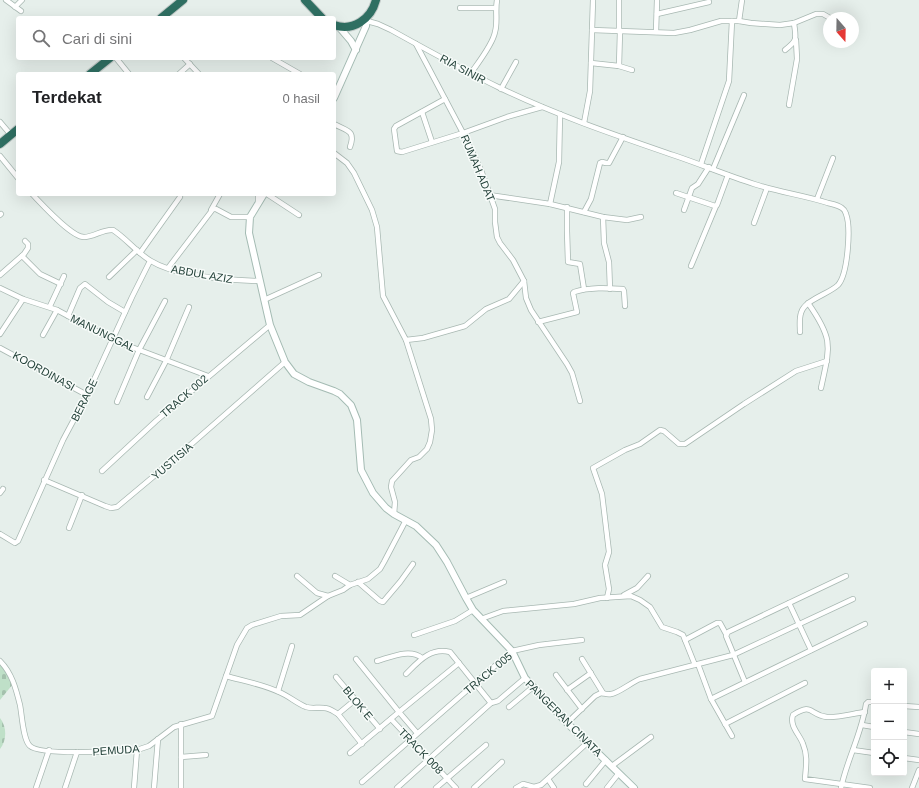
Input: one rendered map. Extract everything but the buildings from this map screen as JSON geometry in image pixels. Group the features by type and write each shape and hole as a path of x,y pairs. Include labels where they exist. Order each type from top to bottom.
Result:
{"highway":[{"path":"305,0 320,16"},
{"path":"337,26 352,26 367,19 376,0"},
{"path":"162,16 179,1"},
{"path":"92,72 108,60"},
{"path":"0,144 16,130"}],"street":[{"path":"6,0 21,11"},
{"path":"15,7 22,0"},
{"path":"472,73 494,36 496,28 495,8 497,0"},
{"path":"584,123 590,91 592,0"},
{"path":"619,0 619,66"},
{"path":"656,32 657,0"},
{"path":"739,21 742,0"},
{"path":"657,14 709,2"},
{"path":"460,8 495,8"},
{"path":"592,30 674,33 690,30 715,22 739,21 767,25 794,23 816,14 823,14"},
{"path":"336,92 356,50 367,19"},
{"name":"RIA SINIR","path":"367,19 501,89 542,107 728,175 767,188 817,199 840,207 844,210 848,222 847,257 840,282 835,287 808,303"},
{"path":"700,164 729,81 732,21"},
{"path":"790,105 797,60 794,23"},
{"path":"337,26 351,41 356,50"},
{"path":"786,50 794,44 796,40"},
{"name":"RUMAH ADAT","path":"416,44 481,170 495,209 497,237 513,260 524,280 528,302 538,322 572,373 580,401"},
{"path":"118,60 127,72"},
{"path":"186,60 197,72"},
{"path":"276,60 296,72"},
{"path":"501,89 516,62"},
{"path":"591,63 619,66 632,70"},
{"path":"180,72 190,64"},
{"path":"684,210 692,188 698,184 711,168 744,95"},
{"path":"445,99 402,122 394,129 395,150 402,152 542,107"},
{"path":"422,112 432,142"},
{"path":"550,204 559,162 560,114"},
{"path":"0,122 10,135"},
{"path":"336,125 351,134 353,137 350,147"},
{"path":"584,212 590,199 600,163 609,163 623,137"},
{"path":"336,155 347,163 354,173 372,210 377,227 383,296 406,340 432,419 432,430 429,446 422,456 411,460 392,481 391,487 395,502 394,514"},
{"path":"0,156 16,176"},
{"path":"817,199 833,158"},
{"path":"691,266 728,175"},
{"path":"754,223 767,188"},
{"path":"676,193 716,206"},
{"path":"489,195 567,207 603,217 627,220 641,217"},
{"name":"ABDUL AZIZ","path":"34,196 61,223 78,236 84,237 113,230 150,261 168,268 181,272 223,279 259,281"},
{"path":"168,268 211,211 219,196"},
{"path":"258,196 258,202"},
{"name":"PANGERAN CINATA","path":"263,196 258,202 250,217 249,233 270,325 285,362 294,374 309,382 340,394 351,405 357,420 359,460 364,478 373,493 381,503 394,514 424,532 436,545 473,610 512,651 525,678 567,723 634,788"},
{"path":"268,196 300,215"},
{"path":"109,277 138,251 180,198"},
{"path":"567,207 566,231 568,262 580,264 584,289"},
{"path":"211,211 214,209 231,217 250,217"},
{"path":"603,217 604,243 609,262 610,289"},
{"path":"0,275 26,251 28,246 25,241"},
{"path":"22,256 40,274 61,284"},
{"name":"BERAGE","path":"0,534 15,543 19,540 44,480 87,395 150,261"},
{"path":"50,306 64,276"},
{"path":"264,300 319,276"},
{"path":"406,340 423,338 465,326 486,309 511,298 524,280"},
{"path":"68,316 80,288 85,284 108,302 125,312"},
{"name":"MANUNGGAL","path":"0,288 23,299 50,306 113,340 208,376"},
{"path":"538,322 576,312 573,293 584,289 624,290 625,306"},
{"path":"0,334 23,299"},
{"path":"118,402 139,350 165,301"},
{"path":"800,332 801,311 808,303 820,319 829,344 821,388"},
{"path":"147,397 166,360 189,307"},
{"path":"43,336 57,310"},
{"name":"TRACK 002","path":"102,471 133,441 270,325"},
{"name":"KOORDINASI","path":"0,348 87,395"},
{"path":"607,598 609,589 605,565 610,552 603,499 592,470 594,467 625,450 640,444 660,430 664,431 679,444 685,444 796,371 827,361"},
{"name":"YUSTISIA","path":"44,480 110,508 114,508 285,362"},
{"path":"69,528 82,496"},
{"path":"297,576 318,593 328,596 343,590 350,585 368,579 380,569 406,520"},
{"path":"358,582 380,602 383,602 413,564"},
{"path":"335,576 350,585"},
{"path":"622,596 637,588 648,576"},
{"path":"726,634 846,576"},
{"path":"466,598 504,582"},
{"name":"PEMUDA","path":"0,661 13,679 28,743 35,749 77,752 137,750 147,747 171,729 181,724 212,716 237,645 249,626 281,616 296,615 306,612 328,596"},
{"path":"481,619 503,610 574,604 600,598 631,596 640,600 653,610 662,627 680,633 711,699 732,736"},
{"path":"567,723 595,696 603,693 615,694 630,683 640,679 733,655 853,599"},
{"path":"789,603 811,650"},
{"path":"414,636 452,622 473,610"},
{"path":"684,640 720,623 726,634 733,655 745,682"},
{"path":"711,699 865,624"},
{"name":"TRACK 005","path":"362,782 512,651 539,645 582,640"},
{"path":"278,691 292,646"},
{"path":"406,674 422,658 430,653 450,652 491,703"},
{"path":"377,661 412,653 418,654 422,658"},
{"name":"TRACK 008","path":"356,659 399,712 391,719 456,788"},
{"path":"582,659 603,693"},
{"path":"417,733 399,712 459,664"},
{"path":"567,690 591,673"},
{"path":"556,675 582,709"},
{"path":"226,676 278,691 311,708 326,708 338,714 362,744"},
{"name":"BLOK E","path":"336,678 380,729"},
{"path":"397,788 491,703 498,701 525,678"},
{"path":"725,724 805,683"},
{"path":"509,707 533,687"},
{"path":"338,714 355,700"},
{"path":"841,786 862,725 868,702 871,702"},
{"path":"907,706 919,707"},
{"path":"865,712 827,717 808,709 804,709 792,716 794,728 802,739 806,752 807,763 805,778 841,786 870,788"},
{"path":"350,753 391,719"},
{"path":"181,724 181,788"},
{"path":"862,725 871,727"},
{"path":"171,729 178,730 181,735"},
{"path":"907,732 919,734"},
{"path":"612,766 651,737"},
{"path":"154,788 158,739"},
{"path":"516,788 525,784 536,787 548,780 588,743"},
{"path":"436,788 486,746"},
{"path":"36,788 49,750"},
{"path":"134,788 137,750"},
{"path":"853,750 871,753"},
{"path":"65,788 77,752"},
{"path":"181,757 206,755"},
{"path":"907,758 919,760"},
{"path":"586,784 606,760"},
{"path":"474,788 502,762"},
{"path":"912,788 919,770"},
{"path":"607,788 619,773"},
{"path":"548,780 554,788"}],"green space":[{"path":"0,662 13,684 0,700"},
{"path":"0,718 5,729 5,738 0,749"}]}
